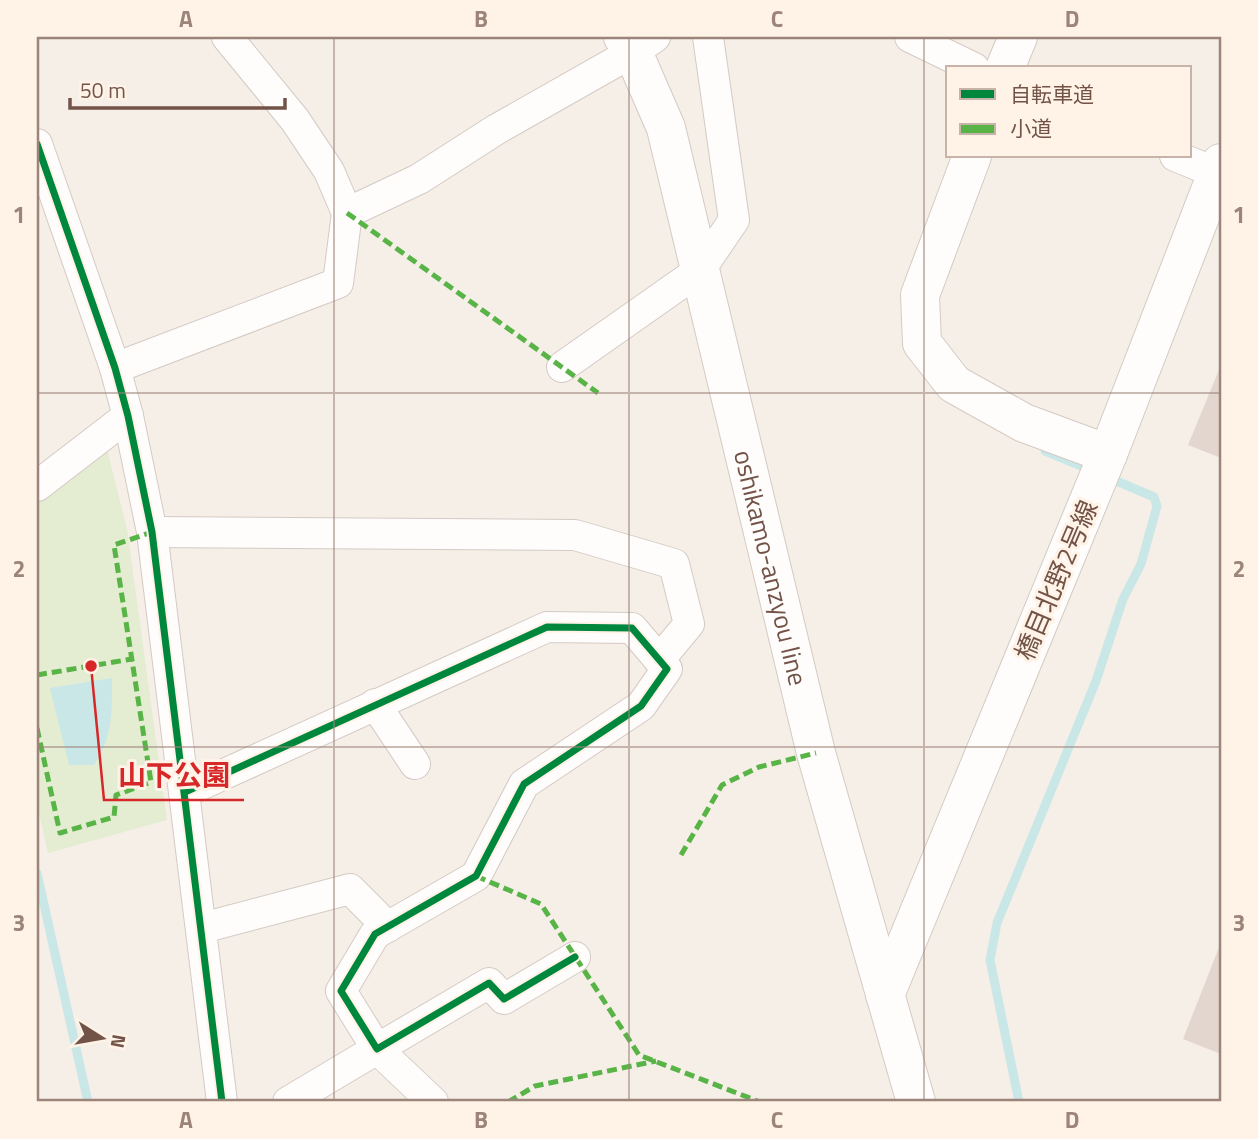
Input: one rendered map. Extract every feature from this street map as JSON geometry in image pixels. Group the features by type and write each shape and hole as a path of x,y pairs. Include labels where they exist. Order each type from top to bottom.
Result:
{"street":[{"path":"115,368 338,283 347,213 329,172 295,120 227,37"},
{"path":"562,368 700,270 734,220 708,37"},
{"path":"910,37 970,66"},
{"path":"1006,66 1018,37"},
{"path":"347,213 419,178 637,42"},
{"name":"oshikamo-anzyou line","path":"637,42 666,128 816,753 916,1102"},
{"path":"37,144 115,368 128,416 152,532 222,1102"},
{"path":"971,158 920,295 922,344 954,384 1024,424 1108,454"},
{"path":"1182,158 1219,168"},
{"name":"橋目北野2号線","path":"885,995 1108,454 1219,168"},
{"path":"37,486 128,416"},
{"path":"152,532 575,535 674,564 689,624 659,660"},
{"path":"185,792 547,627 632,628 667,669 641,706 524,784 476,876 375,934 341,991 377,1049 433,1102"},
{"path":"375,704 415,764"},
{"path":"202,928 350,889 388,927"},
{"path":"288,1102 489,983 504,999 575,957"}],"green space":[{"path":"103,433 127,529 167,820 48,853 37,804 37,488"}],"water":[{"path":"112,678 110,723 100,755 94,765 69,765 50,688"}],"building":[{"path":"1221,365 1221,458 1188,445"},
{"path":"1221,945 1221,1054 1183,1039"}],"waterway":[{"path":"1045,451 1091,470"},
{"path":"1019,1102 990,960 997,923 1096,681 1123,599 1141,564 1157,506 1154,497 1107,477"},
{"path":"37,873 88,1102"}],"marked path":[{"path":"347,213 598,393"},
{"path":"37,728 60,833 114,817 116,795 151,782 114,545 152,532"},
{"path":"37,675 132,659"},
{"path":"681,855 722,785 759,767 816,753"},
{"path":"476,876 541,904 639,1055 760,1102"},
{"path":"508,1102 535,1086 656,1061"}],"cycle path":[{"path":"37,144 115,368 128,416 152,532 222,1102"},
{"path":"185,792 547,627 632,628 667,669 641,706 524,784 476,876 375,934 341,991 377,1049 489,983 504,999 575,957"}],"place":[{"name":"山下公園","path":"91,666"}]}
